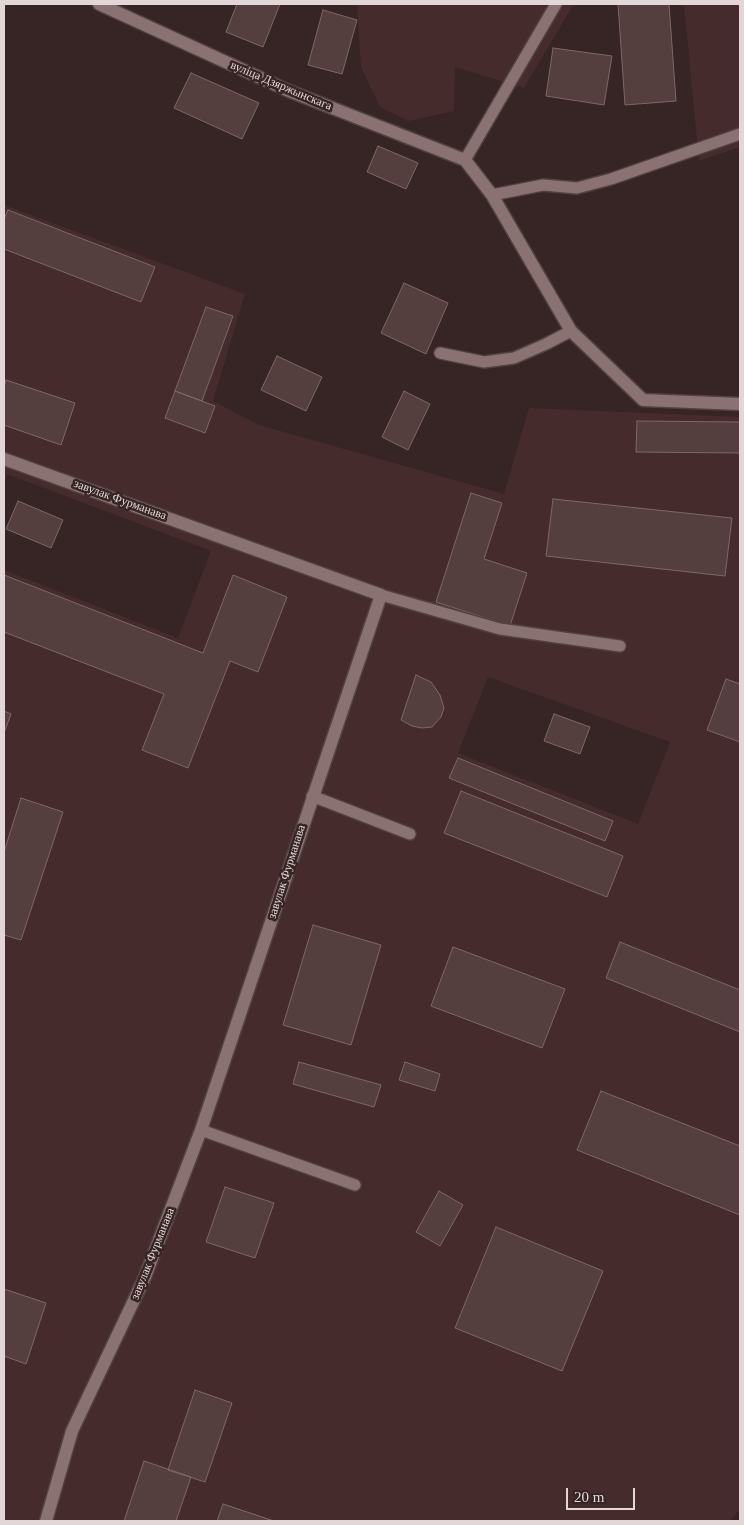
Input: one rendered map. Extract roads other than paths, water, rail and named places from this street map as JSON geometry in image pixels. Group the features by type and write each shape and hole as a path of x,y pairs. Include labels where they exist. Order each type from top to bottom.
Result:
{"street":[{"name":"вуліца Дзяржынскага","path":"100,4 289,91 465,160"},
{"path":"465,160 492,195 571,331 643,400 740,404"},
{"name":"завулак Фурманава","path":"4,459 381,595 201,1130 145,1277 72,1431 46,1521"}],"lane":[{"path":"465,160 556,4"},
{"path":"492,195 543,185 577,188 611,179 740,134"},
{"path":"440,353 484,362 514,358 571,331"},
{"path":"381,595 500,629 620,646"},
{"path":"312,796 410,834"},
{"path":"201,1130 355,1185"}]}
